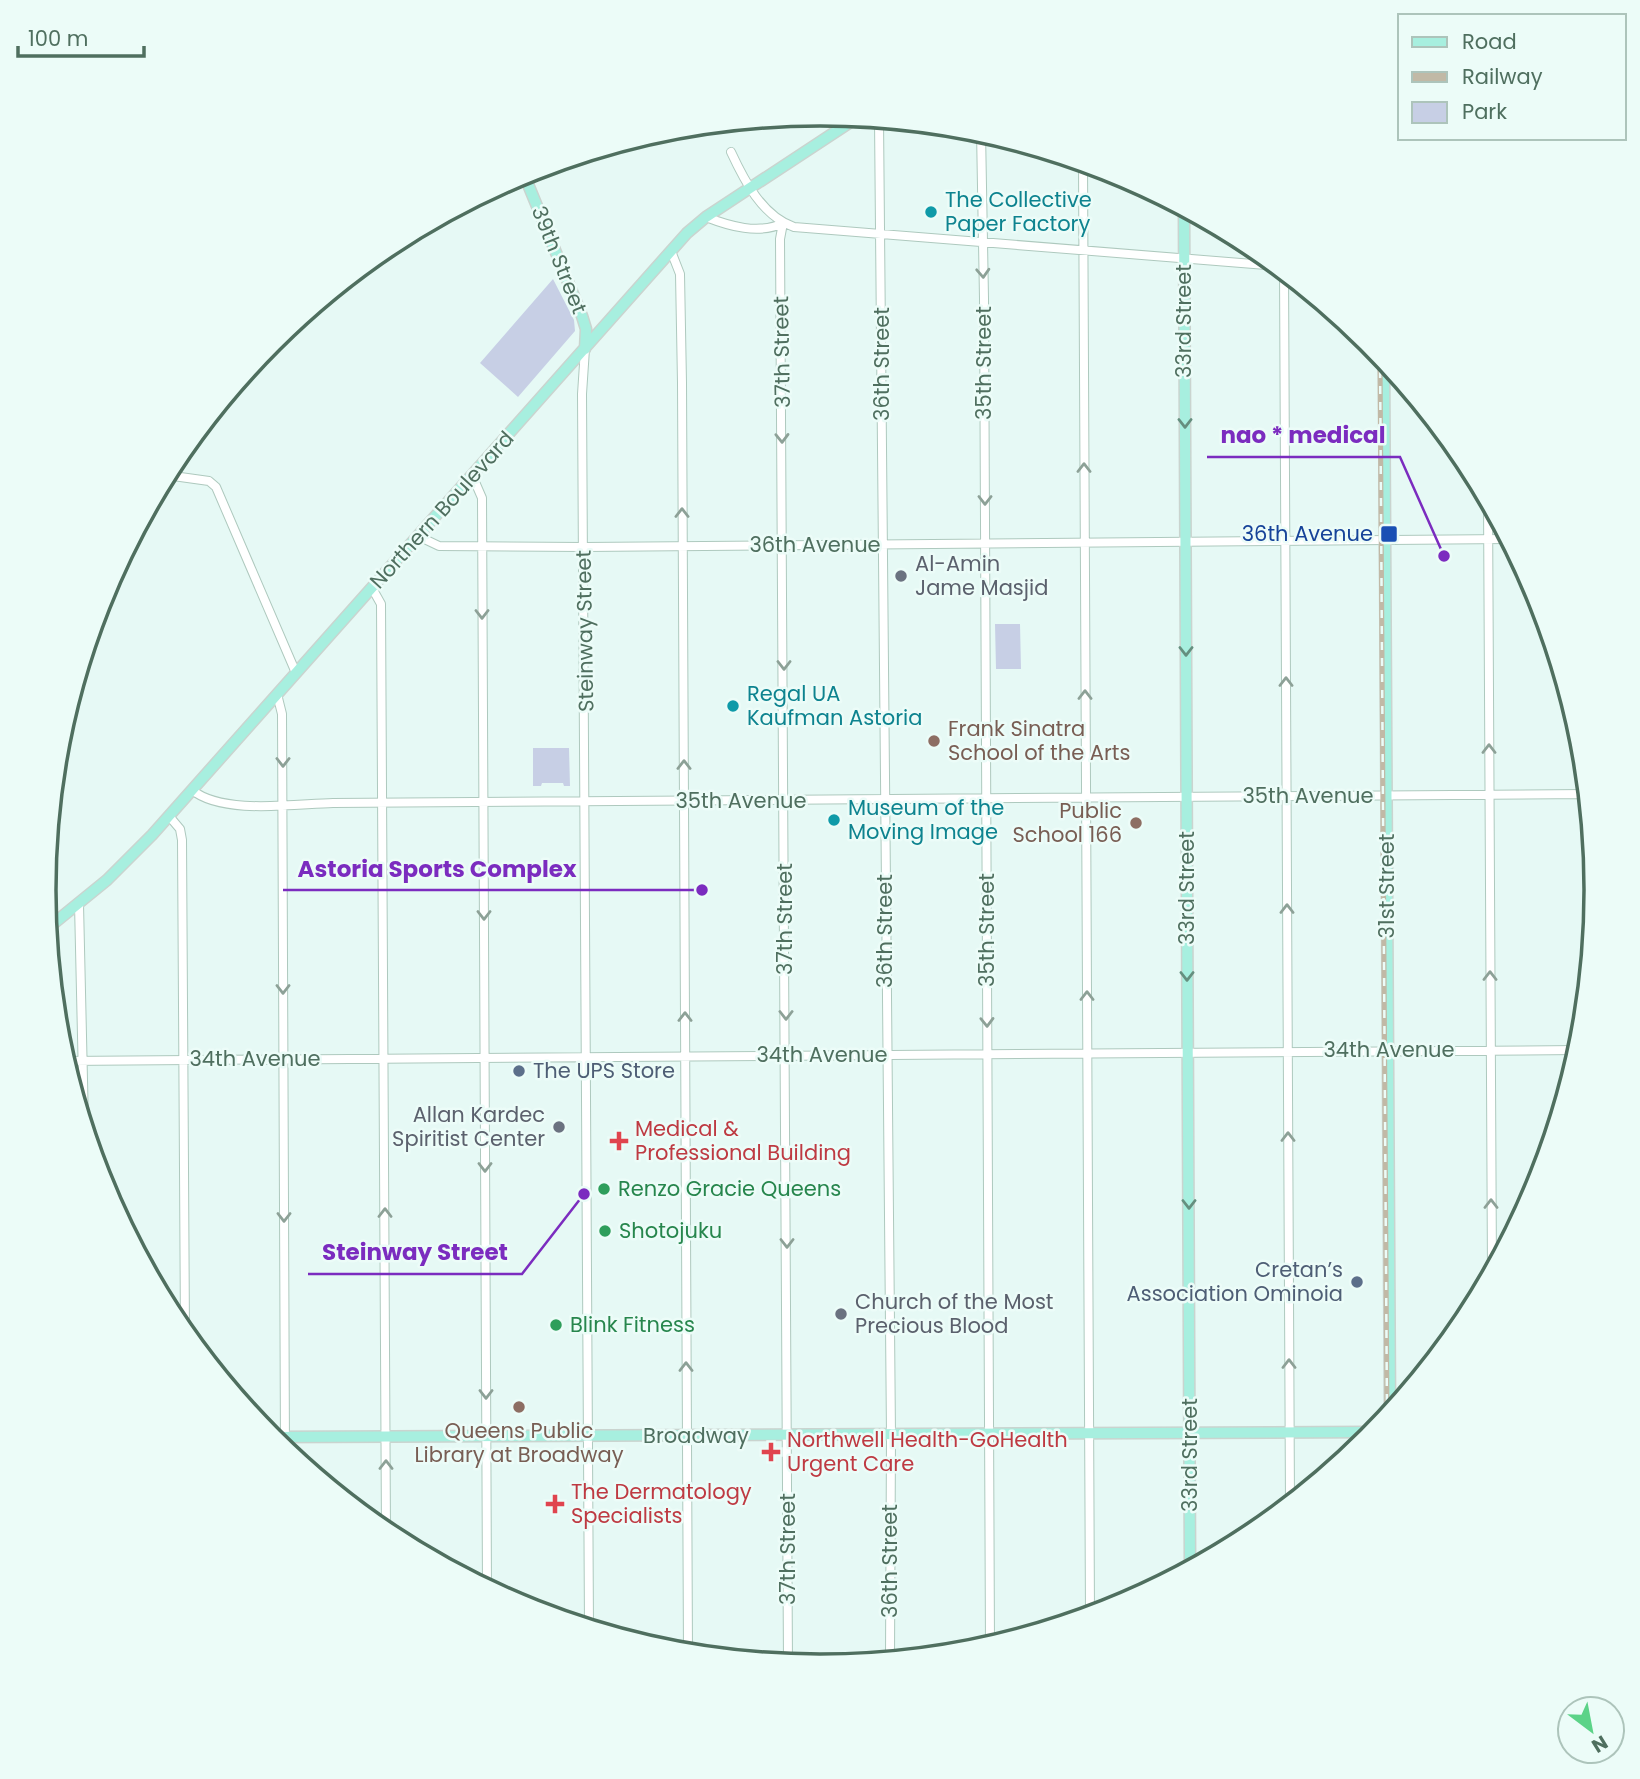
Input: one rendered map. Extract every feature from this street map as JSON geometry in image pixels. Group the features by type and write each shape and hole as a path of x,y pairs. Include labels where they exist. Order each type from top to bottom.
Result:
{"main road":[{"name":"Northern Boulevard","path":"57,921 120,868 169,816 693,227 844,126"},
{"name":"39th Street","path":"528,184 584,320 585,349"},
{"name":"33rd Street","path":"1184,218 1190,1558"},
{"name":"31st Street","path":"1384,375 1390,1397"},
{"name":"Broadway","path":"287,1437 1358,1432"}],"street":[{"name":"36th Street","path":"879,128 891,1435 890,1650"},
{"name":"35th Street","path":"981,143 990,1634"},
{"path":"731,152 742,176 768,211 783,223 799,228 1259,264"},
{"path":"1083,173 1090,1604"},
{"path":"706,217 726,225 766,229 783,223"},
{"name":"37th Street","path":"783,223 780,239 788,1653"},
{"path":"671,251 680,274 688,1642"},
{"path":"1284,282 1290,1492"},
{"name":"Steinway Street","path":"585,349 582,394 589,1617"},
{"path":"472,475 482,498 487,1577"},
{"path":"178,477 209,481 219,490 296,673"},
{"path":"1488,519 1492,1253"},
{"name":"36th Avenue","path":"418,536 439,546 584,547 1498,539"},
{"path":"372,588 382,604 386,1518"},
{"path":"277,694 282,715 283,804 285,1435"},
{"name":"35th Avenue","path":"192,790 214,802 251,806 1577,794"},
{"path":"169,816 180,829 182,841 184,1312"},
{"path":"79,904 84,1093"},
{"name":"34th Avenue","path":"76,1061 1567,1050"}],"green space":[{"path":"553,279 574,320 575,331 518,397 480,363"},
{"path":"995,624 1020,624 1021,669 996,669"},
{"path":"533,748 569,748 570,786 564,786 563,783 542,783 541,786 533,786"}],"railway":[{"path":"1380,371 1387,1401"}],"place":[{"name":"The Collective Paper Factory","path":"931,212"},
{"name":"36th Avenue","path":"1389,534"},
{"name":"nao * medical","path":"1444,556"},
{"name":"Al-Amin Jame Masjid","path":"901,576"},
{"name":"Regal UA Kaufman Astoria","path":"733,706"},
{"name":"Frank Sinatra School of the Arts","path":"934,741"},
{"name":"Museum of the Moving Image","path":"834,820"},
{"name":"Public School 166","path":"1136,823"},
{"name":"Astoria Sports Complex","path":"702,890"},
{"name":"The UPS Store","path":"519,1071"},
{"name":"Allan Kardec Spiritist Center","path":"559,1127"},
{"name":"Medical & Professional Building","path":"619,1141"},
{"name":"Renzo Gracie Queens","path":"604,1189"},
{"name":"Steinway Street","path":"584,1194"},
{"name":"Shotojuku","path":"605,1231"},
{"name":"Cretan’s Association Ominoia","path":"1357,1282"},
{"name":"Church of the Most Precious Blood","path":"841,1314"},
{"name":"Blink Fitness","path":"556,1325"},
{"name":"Queens Public Library at Broadway","path":"519,1407"},
{"name":"Northwell Health-GoHealth Urgent Care","path":"771,1452"},
{"name":"The Dermatology Specialists","path":"555,1504"}]}
